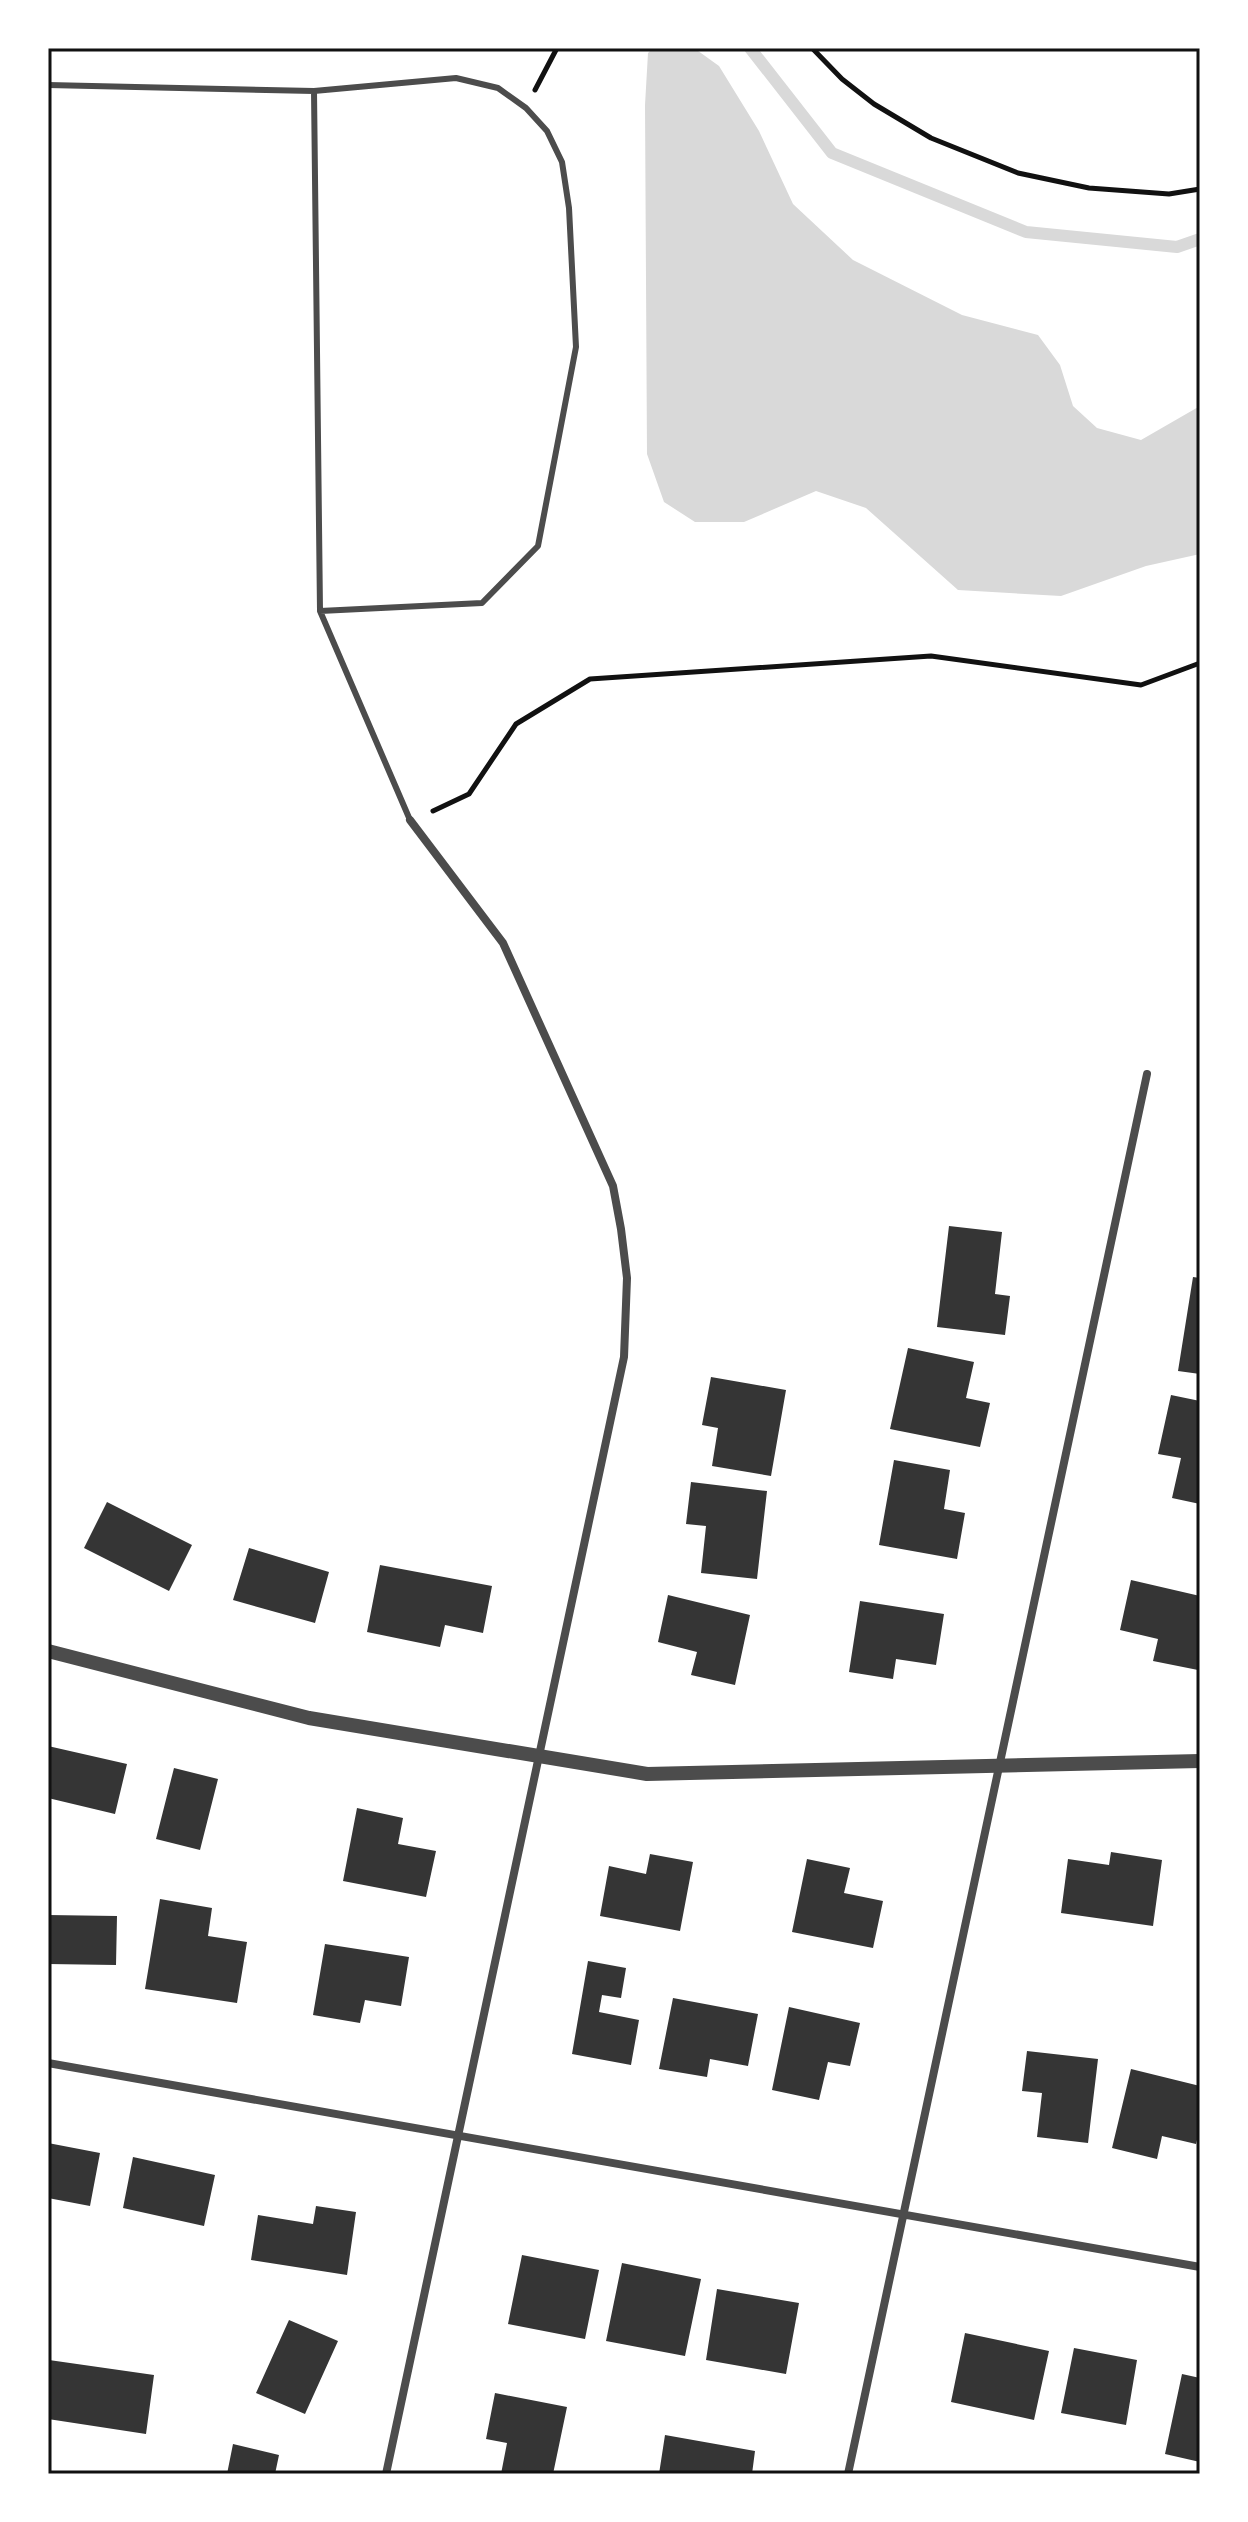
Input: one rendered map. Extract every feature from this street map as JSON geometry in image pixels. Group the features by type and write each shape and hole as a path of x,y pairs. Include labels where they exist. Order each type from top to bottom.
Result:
{"street":[{"path":"386,2474 624,1357 627,1278 613,1186 503,943 410,820"},
{"path":"848,2474 1147,1074"},
{"path":"48,1651 309,1718 647,1774 1200,1761"},
{"path":"48,2063 1200,2267"}],"lane":[{"path":"48,85 314,91 456,78 498,88 526,108 547,131 562,162 569,208 576,347 538,546 482,603 320,611"},
{"path":"314,91 320,611 410,820"}],"path":[{"path":"526,108 557,48"},
{"path":"812,48 842,79 874,104 931,138 1018,173 1089,188 1169,194 1200,189"},
{"path":"410,820 469,794 516,724 590,679 931,656 1141,685 1200,663"}],"shaded area":[{"path":"653,48 694,48 719,66 759,131 793,204 853,260 962,315 1038,335 1060,365 1073,406 1097,428 1141,440 1200,406 1200,554 1146,566 1061,596 958,590 866,508 816,491 744,522 695,522 664,502 647,454 645,105 648,53"}],"building":[{"path":"949,1226 1002,1232 995,1294 1010,1296 1005,1335 937,1327"},
{"path":"1193,1277 1200,1278 1200,1374 1178,1371"},
{"path":"908,1348 974,1362 966,1398 990,1403 980,1447 890,1429"},
{"path":"711,1377 786,1390 771,1476 712,1466 718,1428 702,1425"},
{"path":"1171,1395 1200,1401 1200,1504 1172,1498 1181,1458 1158,1454"},
{"path":"894,1460 950,1470 944,1509 965,1513 957,1559 879,1545"},
{"path":"691,1482 767,1491 757,1579 701,1573 706,1526 686,1524"},
{"path":"107,1502 192,1545 169,1591 84,1548"},
{"path":"249,1548 329,1572 315,1623 233,1600"},
{"path":"380,1565 492,1586 483,1633 445,1625 440,1647 367,1632"},
{"path":"1131,1580 1200,1596 1198,1670 1153,1661 1158,1639 1120,1630"},
{"path":"668,1595 750,1615 735,1685 691,1675 697,1652 658,1642"},
{"path":"860,1601 944,1614 936,1665 896,1659 893,1679 849,1672"},
{"path":"48,1746 127,1764 115,1814 48,1798"},
{"path":"174,1768 218,1779 200,1850 156,1839"},
{"path":"357,1808 403,1818 398,1844 436,1851 426,1897 343,1881"},
{"path":"1111,1852 1162,1860 1153,1926 1061,1913 1068,1859 1109,1865"},
{"path":"650,1854 693,1862 680,1931 600,1916 609,1866 646,1874"},
{"path":"807,1859 850,1868 844,1893 883,1901 873,1948 792,1932"},
{"path":"160,1899 212,1908 208,1936 247,1942 237,2003 145,1989"},
{"path":"48,1915 117,1916 116,1965 48,1964"},
{"path":"325,1944 409,1957 401,2006 365,2000 360,2023 313,2015"},
{"path":"588,1961 626,1968 621,1998 602,1995 599,2012 639,2020 631,2065 572,2054"},
{"path":"673,1998 758,2014 748,2066 710,2059 707,2077 659,2069"},
{"path":"789,2007 860,2023 850,2066 828,2062 819,2100 772,2090"},
{"path":"1027,2051 1098,2059 1088,2143 1037,2137 1042,2093 1022,2091"},
{"path":"1131,2069 1200,2086 1200,2128 1196,2144 1162,2136 1157,2159 1112,2148"},
{"path":"48,2143 100,2153 90,2206 48,2198"},
{"path":"133,2157 215,2175 204,2226 123,2208"},
{"path":"316,2206 356,2212 347,2275 251,2260 258,2215 313,2224"},
{"path":"522,2255 599,2270 585,2339 508,2324"},
{"path":"622,2263 701,2279 685,2356 606,2341"},
{"path":"717,2289 799,2303 786,2374 706,2360"},
{"path":"289,2320 338,2341 305,2414 256,2393"},
{"path":"965,2333 1049,2351 1034,2420 951,2402"},
{"path":"1074,2348 1137,2360 1126,2425 1061,2413"},
{"path":"49,2360 154,2375 146,2434 48,2419"},
{"path":"1182,2374 1200,2378 1200,2462 1165,2454"},
{"path":"495,2393 567,2407 553,2474 501,2474 507,2443 486,2439"},
{"path":"665,2435 755,2451 752,2474 659,2474"},
{"path":"233,2444 279,2455 275,2474 227,2474"}],"waterway":[{"path":"750,48 832,153 1026,232 1177,247 1200,239"}]}
